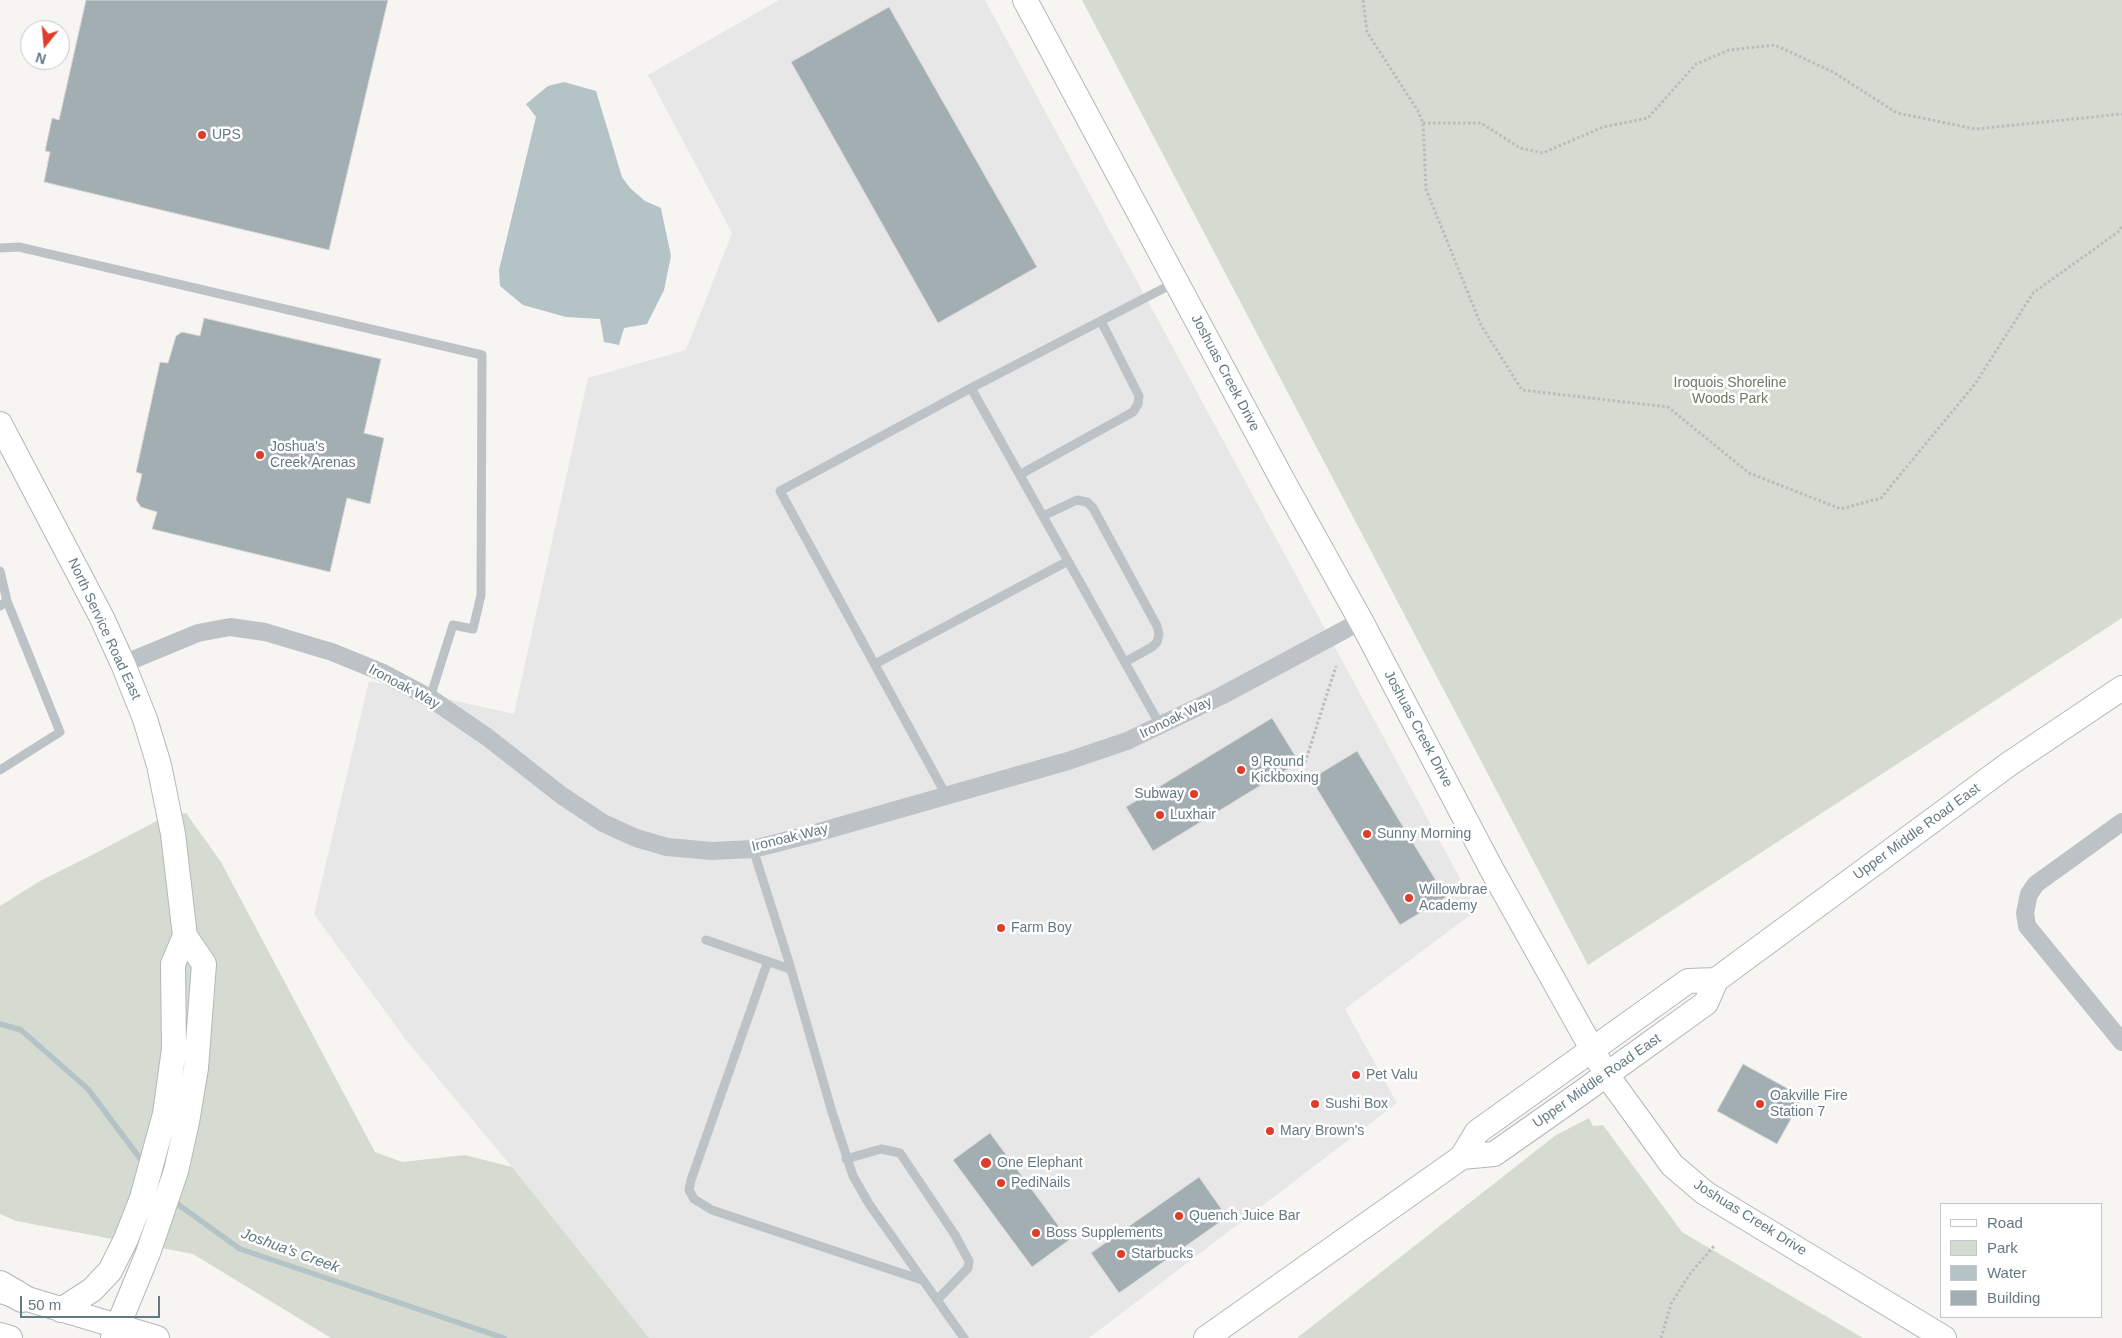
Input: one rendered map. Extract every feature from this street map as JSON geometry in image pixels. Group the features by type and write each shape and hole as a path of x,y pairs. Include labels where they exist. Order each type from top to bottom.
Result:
{"street":[{"name":"Joshuas Creek Drive","path":"1025,0 1361,621 1496,877 1606,1074 1672,1165 1705,1193 1944,1338"},
{"name":"North Service Road East","path":"0,424 102,618 124,664 145,719 159,765 172,834 185,936 204,964 196,1068 176,1171 161,1219 115,1332"},
{"name":"Ironoak Way","path":"124,664 198,632 230,627 265,632 332,652 380,672 430,698 488,737 582,811 636,838 667,847 712,852 753,849 1068,761 1127,741 1221,696 1361,621"},
{"name":"Upper Middle Road East","path":"1462,1157 1494,1154 1706,1003 1716,980 2008,764 2122,688"},
{"path":"2122,822 2036,884 2029,894 2025,913 2027,926 2122,1042"},
{"path":"61,1310 92,1290 117,1260 142,1198 165,1114 174,1049 173,964 185,936"},
{"name":"Upper Middle Road East","path":"1206,1338 1462,1157 1477,1132 1688,981 1716,980"},
{"path":"7,1291 115,1332 157,1338"},
{"path":"0,1335 10,1338"}],"lane":[{"path":"0,248 19,247 482,355 481,595 473,629 453,625 430,698"},
{"path":"946,795 780,491 971,388 1176,282"},
{"path":"1021,474 1133,412 1138,404 1140,396 1100,321"},
{"path":"971,388 1021,474 1160,725"},
{"path":"1043,516 1077,500 1087,502 1093,508 1160,634 1157,642 1152,647 1125,662"},
{"path":"875,664 1068,561"},
{"path":"0,571 4,604 60,732 0,770"},
{"path":"753,849 846,1159 853,1176 869,1204 964,1338"},
{"path":"706,940 790,968"},
{"path":"768,961 689,1190 694,1199 712,1210 923,1280"},
{"path":"846,1159 881,1149 900,1153 955,1235 969,1261 968,1268 936,1300"}],"path":[{"path":"1363,0 1367,32 1418,110 1423,123 1426,189 1481,326 1522,390 1668,407 1749,474 1841,509 1881,498 1975,384 2034,293 2118,232 2122,226"},
{"path":"1423,123 1481,123 1520,148 1543,153 1603,127 1648,118 1696,64 1729,50 1775,45 1833,72 1897,113 1976,129 2122,114"},
{"path":"1302,772 1336,666"},
{"path":"1660,1338 1671,1304 1689,1275 1714,1246"}],"shaded area":[{"path":"779,0 985,0 1477,910 1345,1009 1397,1103 1089,1338 649,1338 512,1167 406,1040 314,914 369,681 514,714 588,378 686,350 732,233 648,75"}],"green space":[{"name":"Iroquois Shoreline Woods Park","path":"1082,0 2122,0 2122,618 1588,965"},
{"path":"186,813 221,862 375,1152 402,1162 465,1155 512,1167 649,1338 331,1338 193,1254 16,1221 0,1214 0,906 40,881 164,817"},
{"path":"1589,1118 1593,1126 1603,1125 1682,1232 1863,1338 1297,1338 1556,1135"}],"water":[{"path":"564,82 596,91 622,177 630,188 645,201 661,208 671,256 664,290 647,324 624,328 619,345 604,342 600,319 566,317 523,305 500,286 499,270 536,117 526,104 548,86"}],"building":[{"name":"UPS","path":"86,0 388,0 329,250 44,182 50,152 45,151 52,118 59,120"},
{"path":"889,7 1037,267 938,323 791,62"},
{"name":"Joshua's Creek Arenas","path":"204,318 381,359 364,433 384,438 370,504 347,498 330,572 152,529 157,512 141,507 136,500 142,474 136,472 160,362 168,363 176,336 182,332 200,336"},
{"path":"1272,718 1299,762 1153,851 1126,807"},
{"path":"1357,751 1446,897 1400,925 1311,779"},
{"name":"Oakville Fire Station 7","path":"1743,1064 1803,1097 1777,1144 1717,1111"},
{"path":"990,1133 1069,1240 1032,1267 953,1160"},
{"path":"1199,1177 1227,1217 1119,1293 1091,1253"}],"waterway":[{"name":"Joshua's Creek","path":"0,1024 21,1030 88,1089 145,1165"},
{"name":"Joshua's Creek","path":"172,1200 240,1249 504,1338"}],"place":[{"name":"UPS","path":"202,135"},
{"name":"Joshua's Creek Arenas","path":"260,455"},
{"name":"9 Round Kickboxing","path":"1241,770"},
{"name":"Subway","path":"1194,794"},
{"name":"Luxhair","path":"1160,815"},
{"name":"Sunny Morning","path":"1367,834"},
{"name":"Willowbrae Academy","path":"1409,898"},
{"name":"Farm Boy","path":"1001,928"},
{"name":"Pet Valu","path":"1356,1075"},
{"name":"Sushi Box","path":"1315,1104"},
{"name":"Oakville Fire Station 7","path":"1760,1104"},
{"name":"Mary Brown's","path":"1270,1131"},
{"name":"One Elephant","path":"986,1163"},
{"name":"PediNails","path":"1001,1183"},
{"name":"Quench Juice Bar","path":"1179,1216"},
{"name":"Boss Supplements","path":"1036,1233"},
{"name":"Starbucks","path":"1121,1254"}]}
